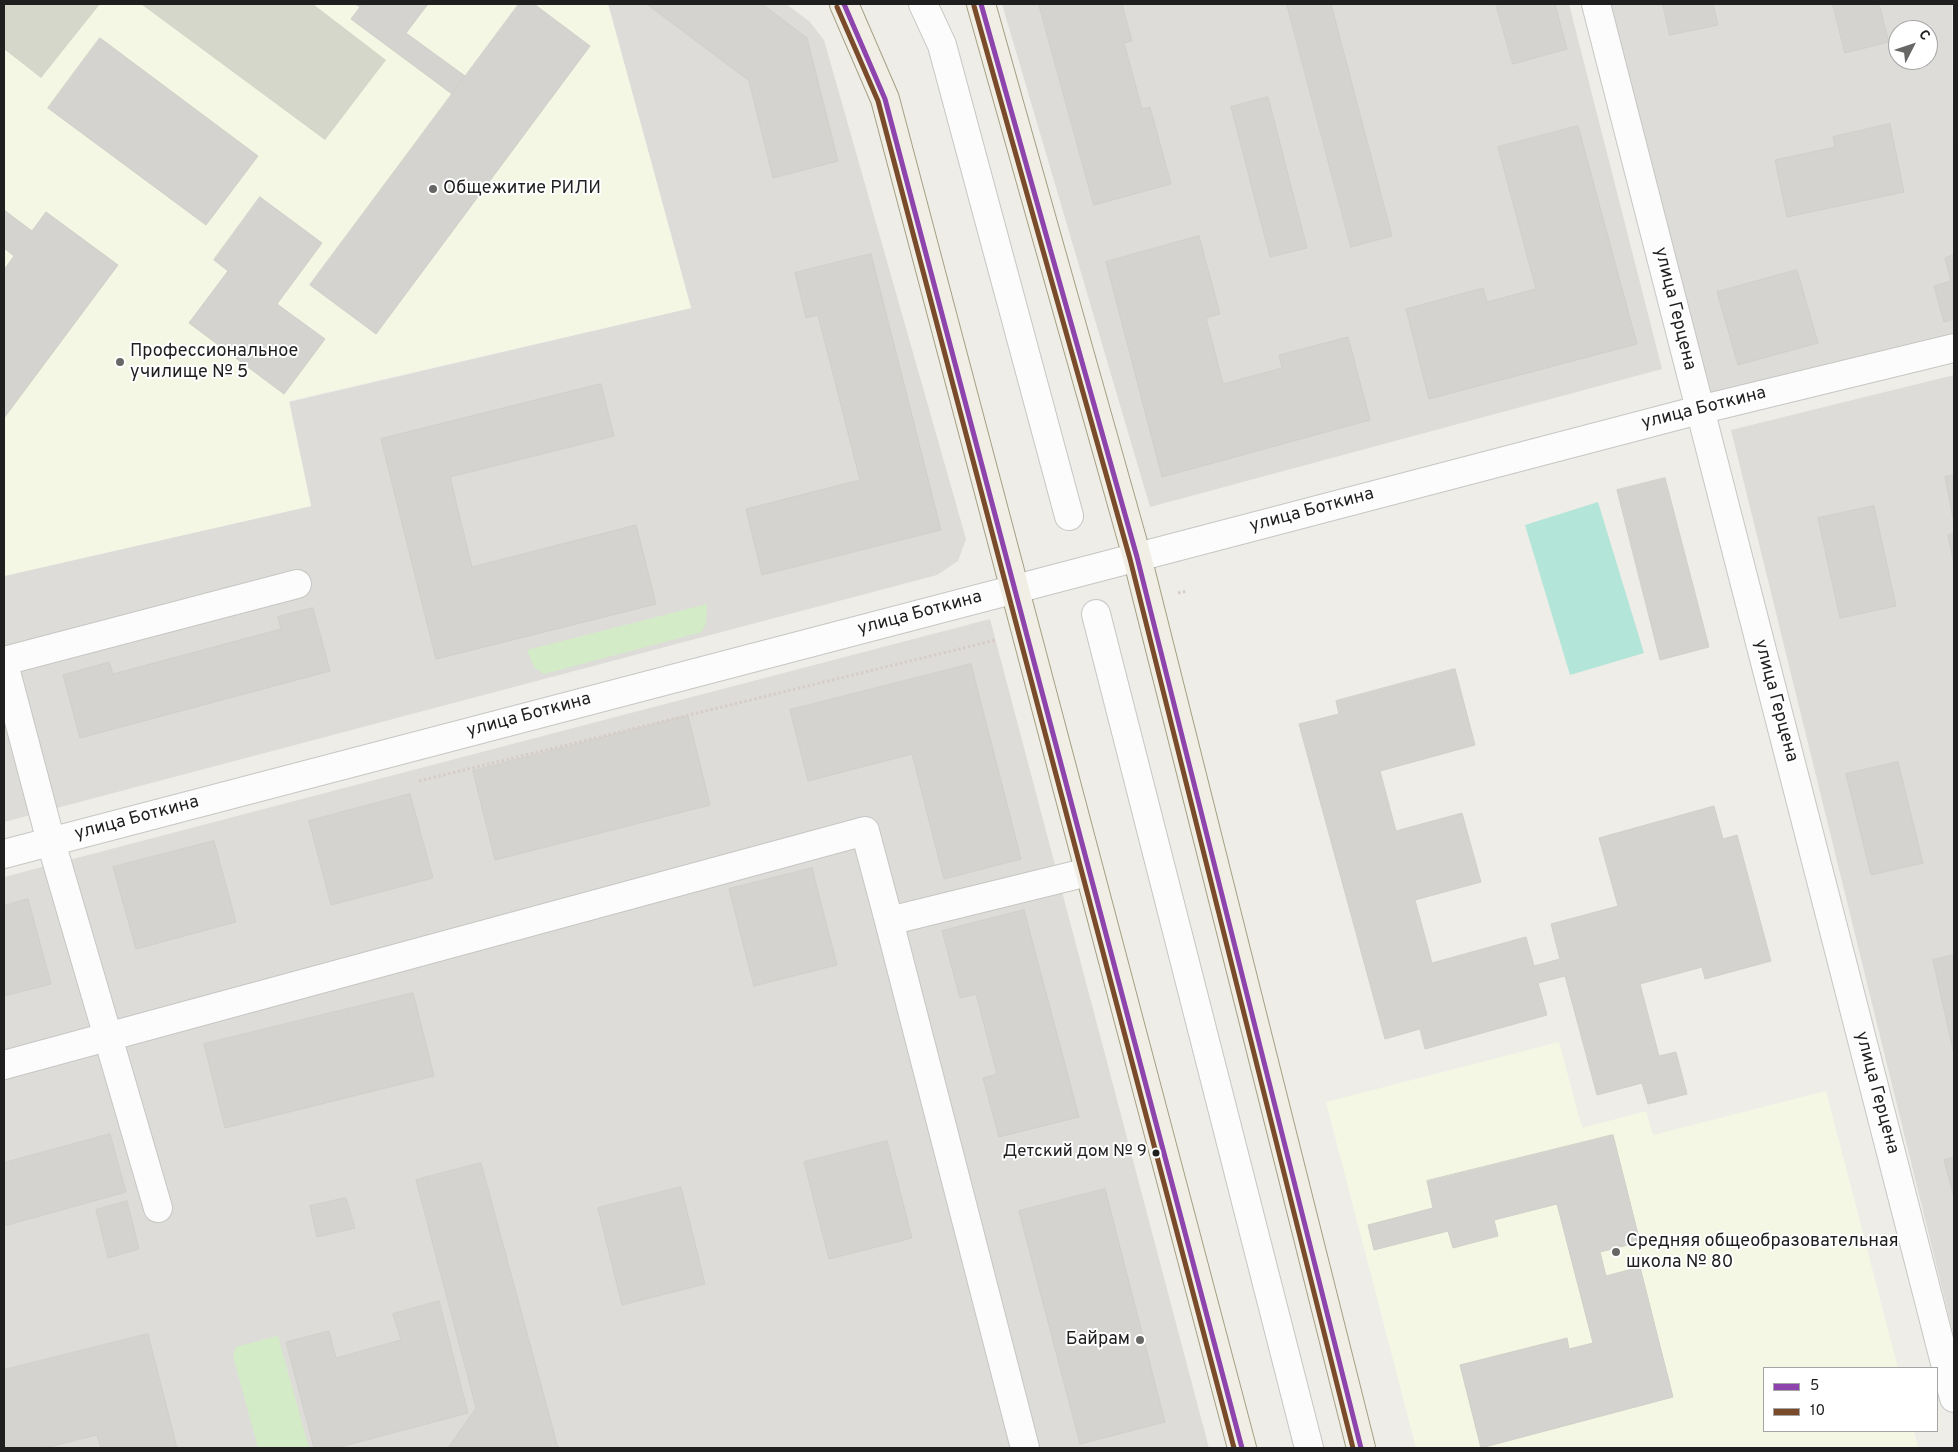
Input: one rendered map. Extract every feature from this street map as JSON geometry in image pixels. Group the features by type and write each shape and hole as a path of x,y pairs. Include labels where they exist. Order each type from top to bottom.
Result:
{"main road":[{"path":"844,4 885,99 1013,589 1242,1448"},
{"path":"981,4 1137,557 1361,1448"}],"street":[{"path":"923,4 942,45 1069,516"},
{"name":"улица Герцена","path":"1596,4 1954,1398"},
{"name":"улица Боткина","path":"4,854 1700,410 1954,348"},
{"path":"158,1208 51,842 4,663 297,584"},
{"path":"1096,614 1310,1448"},
{"path":"4,1065 865,831 1025,1448"},
{"path":"889,922 1088,872"}],"path":[{"path":"416,782 985,642"}],"shaded area":[{"path":"4,4 608,4 691,308 289,401 311,506 4,576"},
{"path":"4,4 100,4 41,78 4,49"},
{"path":"141,4 313,4 386,60 325,140"},
{"path":"608,4 786,4 809,21 824,40 966,539 958,561 937,575 4,822 4,576 311,506 289,402 691,308"},
{"path":"1002,4 1569,4 1662,369 1150,507"},
{"path":"1610,4 1952,4 1954,335 1706,396"},
{"path":"1954,375 1954,1337 1731,430"},
{"path":"1598,502 1644,653 1570,675 1525,525"},
{"path":"990,619 1209,1448 4,1448 4,877"},
{"name":"Средняя общеобразовательная школа № 80","path":"1559,1042 1582,1128 1646,1111 1653,1135 1826,1091 1898,1367 1763,1367 1763,1432 1914,1432 1918,1448 1416,1448 1326,1102"}],"green space":[{"path":"707,604 706,623 702,632 544,674 534,667 527,650"},
{"path":"278,1336 309,1448 258,1448 233,1356 236,1347"}],"building":[{"path":"355,4 428,4 406,33 465,76 452,94 351,19 360,7"},
{"name":"Общежитие РИЛИ","path":"519,4 534,4 590,46 376,334 310,285"},
{"path":"647,4 762,4 807,38 838,161 773,178 749,81"},
{"path":"1039,4 1122,4 1132,41 1124,43 1142,109 1150,107 1171,184 1094,205"},
{"path":"1287,4 1331,4 1392,236 1351,247"},
{"path":"1496,4 1555,4 1567,49 1513,64"},
{"path":"1663,4 1713,4 1718,25 1670,35"},
{"path":"1833,4 1879,4 1888,42 1845,53"},
{"path":"100,38 258,156 206,225 48,108"},
{"path":"1268,97 1307,248 1270,257 1231,107"},
{"path":"1890,124 1904,192 1787,217 1775,160 1835,147 1833,137"},
{"path":"1578,126 1637,344 1429,399 1406,309 1483,288 1487,302 1536,289 1498,147"},
{"path":"260,197 322,243 277,304 325,339 284,394 189,323 228,271 214,260"},
{"path":"4,210 32,231 46,212 118,265 4,418 4,270 14,256 4,248"},
{"path":"1199,236 1220,314 1206,318 1223,384 1282,368 1279,355 1348,337 1370,420 1162,477 1106,262"},
{"path":"871,254 941,530 762,575 746,509 860,480 818,315 806,318 795,273"},
{"path":"1954,255 1954,319 1944,322 1934,286 1951,281 1945,258"},
{"path":"1797,270 1818,343 1738,365 1717,292"},
{"path":"601,384 614,436 450,477 472,567 636,525 656,604 436,659 381,439"},
{"path":"1954,475 1954,523 1945,477"},
{"path":"1665,478 1709,647 1660,660 1617,490"},
{"path":"1874,506 1896,606 1840,618 1818,518"},
{"path":"1954,534 1954,564 1948,535"},
{"path":"313,608 330,671 80,738 63,675 109,662 113,674 281,629 278,617"},
{"path":"971,664 1021,859 944,879 912,754 808,781 790,710"},
{"path":"1455,669 1475,745 1380,771 1396,831 1462,813 1481,882 1415,900 1432,963 1526,937 1534,966 1560,959 1551,924 1618,906 1599,838 1714,806 1723,839 1737,835 1771,961 1705,979 1702,967 1640,984 1659,1056 1676,1052 1687,1094 1648,1104 1642,1083 1597,1095 1565,976 1538,983 1547,1015 1425,1049 1420,1029 1385,1039 1299,724 1339,714 1336,701"},
{"path":"688,716 710,805 495,860 473,771"},
{"path":"1898,762 1923,863 1871,875 1846,774"},
{"path":"410,794 433,878 331,905 309,821"},
{"path":"214,841 236,922 136,949 113,867"},
{"path":"812,868 837,965 754,986 729,889"},
{"path":"28,899 51,984 4,996 4,906"},
{"path":"1024,910 1079,1117 999,1137 983,1078 997,1074 976,994 960,998 942,931"},
{"path":"1954,955 1954,1054 1933,960"},
{"path":"413,993 434,1076 225,1128 204,1044"},
{"path":"110,1134 126,1192 4,1226 4,1163"},
{"path":"1613,1135 1640,1242 1600,1252 1606,1276 1640,1267 1673,1397 1481,1448 1460,1365 1567,1338 1569,1349 1593,1343 1557,1204 1494,1220 1498,1236 1453,1248 1448,1231 1374,1250 1368,1225 1433,1208 1427,1181"},
{"path":"887,1141 912,1238 829,1259 804,1162"},
{"path":"1954,1158 1954,1197 1944,1160"},
{"path":"481,1163 558,1448 448,1448 476,1408 416,1180"},
{"path":"681,1187 705,1284 622,1305 598,1208"},
{"path":"1105,1189 1165,1422 1080,1444 1019,1211"},
{"path":"346,1198 355,1228 317,1237 310,1206"},
{"path":"127,1201 139,1249 108,1258 96,1210"},
{"path":"439,1301 468,1413 336,1448 314,1448 286,1342 329,1331 336,1358 401,1340 393,1314"},
{"path":"148,1334 177,1448 101,1448 97,1435 45,1448 4,1448 4,1370"}],"transit line":[{"name":"5","path":"844,4 885,99 1242,1448"},
{"name":"5","path":"981,4 1137,557 1361,1448"},
{"name":"10","path":"974,6 1130,559 1353,1448"},
{"name":"10","path":"837,7 878,101 1234,1448"}],"place":[{"name":"Общежитие РИЛИ","path":"433,189"},
{"name":"Профессиональное училище № 5","path":"120,362"},
{"name":"Детский дом № 9","path":"1156,1153"},
{"name":"Средняя общеобразовательная школа № 80","path":"1616,1252"},
{"name":"Байрам","path":"1140,1340"}]}
